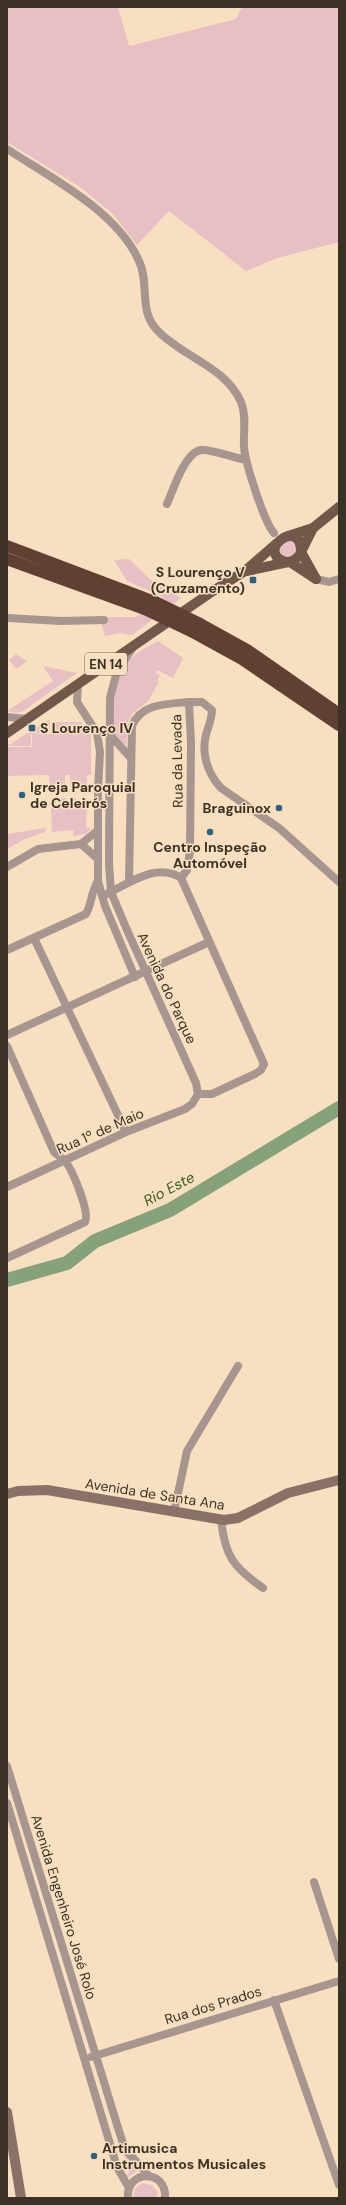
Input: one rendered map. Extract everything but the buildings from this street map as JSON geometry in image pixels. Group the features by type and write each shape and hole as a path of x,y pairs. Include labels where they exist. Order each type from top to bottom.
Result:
{"highway":[{"path":"7,546 150,605 196,628 247,650 339,714"},
{"path":"7,559 150,605"},
{"path":"196,628 339,725"}],"main road":[{"name":"EN 14","path":"245,571 297,559 314,528 339,507"},
{"name":"EN 14","path":"7,733 135,644 245,571 279,539 314,528"},
{"path":"279,539 298,541 301,551 316,579 277,555 279,539"}],"street":[{"path":"7,149 75,194 110,221 128,239 144,274 145,309 151,322 164,336 206,365 226,381 237,394 242,405 244,416 246,460 262,508 279,539"},
{"path":"167,504 186,461 194,453 205,450 246,460"},
{"path":"316,579 329,582 339,579"},
{"path":"7,618 61,621 104,620"},
{"name":"Avenida do Parque","path":"135,644 113,681 110,698 111,892 196,1083 198,1094"},
{"name":"Avenida do Parque","path":"78,684 77,702 97,733 100,745 97,831 98,881 102,896 135,977"},
{"path":"189,702 202,702 212,710 205,747 206,761 214,781 221,788 279,828 339,882"},
{"name":"Rua da Levada","path":"131,758 132,726 135,718 156,705 189,702 191,743 190,852 187,870 181,878"},
{"path":"7,717 27,719"},
{"path":"109,734 131,758 129,882"},
{"path":"7,867 38,849 81,844 97,831"},
{"path":"97,842 110,841"},
{"path":"81,844 98,859"},
{"path":"102,896 129,882 163,871 173,873 181,878 264,1064 261,1070 255,1074 212,1094 198,1094"},
{"path":"7,950 86,914 90,908 94,886 98,881"},
{"path":"34,938 126,1132"},
{"path":"7,1035 209,942"},
{"path":"7,1046 54,1152 64,1160 86,1205 87,1217 85,1222 7,1258"},
{"name":"Rua 1º de Maio","path":"7,1187 126,1132 185,1109 192,1104 198,1094"},
{"path":"174,1512 187,1451 238,1366"},
{"name":"Avenida de Santa Ana","path":"7,1494 18,1491 47,1490 221,1520 238,1518 288,1494 339,1480"},
{"path":"221,1520 224,1542 233,1562 248,1577 264,1588"},
{"name":"Avenida Engenheiro José Rolo","path":"7,1766 125,2149 149,2176 159,2181 163,2186 165,2198"},
{"name":"Avenida Engenheiro José Rolo","path":"7,1803 117,2167 129,2188"},
{"path":"314,1882 339,1959"},
{"name":"Rua dos Prados","path":"96,2055 339,1981"},
{"path":"274,2000 339,2185"},
{"path":"85,2059 96,2055"},
{"path":"7,2112 21,2198"},
{"path":"128,2198 129,2188 137,2179 149,2176"}],"shaded area":[{"path":"7,7 118,7 129,46 236,19 242,7 339,7 339,242 277,258 246,271 169,211 137,245 113,214 80,187 7,142"},
{"path":"288,541 295,546 296,549 291,556 288,557 281,552 280,549 285,542"},
{"path":"129,559 153,582 181,598 132,635 119,633 105,636 100,617 136,617 163,597 127,581 114,560"},
{"path":"158,641 183,658 173,678 157,670 156,673 160,675 157,681 159,682 148,701 133,713 128,722 126,746 113,733 113,703 117,683 125,665 132,657"},
{"path":"16,654 27,661 16,669 9,660"},
{"path":"43,666 77,673 23,711 17,713 7,711 53,681"},
{"path":"50,719 49,732 31,734 31,746 7,746"},
{"path":"51,722 82,722 82,732 91,732 91,775 87,775 87,787 81,787 81,783 76,783 75,788 71,788 70,775 65,775 65,788 61,788 60,783 55,783 55,788 50,788 49,775 7,776 7,747 32,747 32,734 51,734"},
{"path":"61,798 66,798 66,803 72,803 72,798 76,798 77,803 82,803 82,798 87,798 86,828 91,828 86,834 74,836 73,830 52,832 52,799 56,799 56,804 61,803"},
{"path":"46,828 45,832 25,839 7,849 7,834"},
{"path":"125,2153 137,2168 137,2171 127,2178 123,2172 127,2175 129,2172 125,2166 126,2164 123,2162 126,2157 123,2156"},
{"path":"142,2183 152,2185 157,2191 158,2198 133,2198 134,2190"}],"waterway":[{"name":"Rio Este","path":"7,1280 67,1263 95,1241 170,1210 339,1108"}],"place":[{"name":"S Lourenço V (Cruzamento)","path":"253,580"},
{"name":"S Lourenço IV","path":"32,728"},
{"name":"Igreja Paroquial de Celeirós","path":"22,795"},
{"name":"Braguinox","path":"279,808"},
{"name":"Centro Inspeção Automóvel","path":"210,832"},
{"name":"Artimusica Instrumentos Musicales","path":"94,2156"}]}
